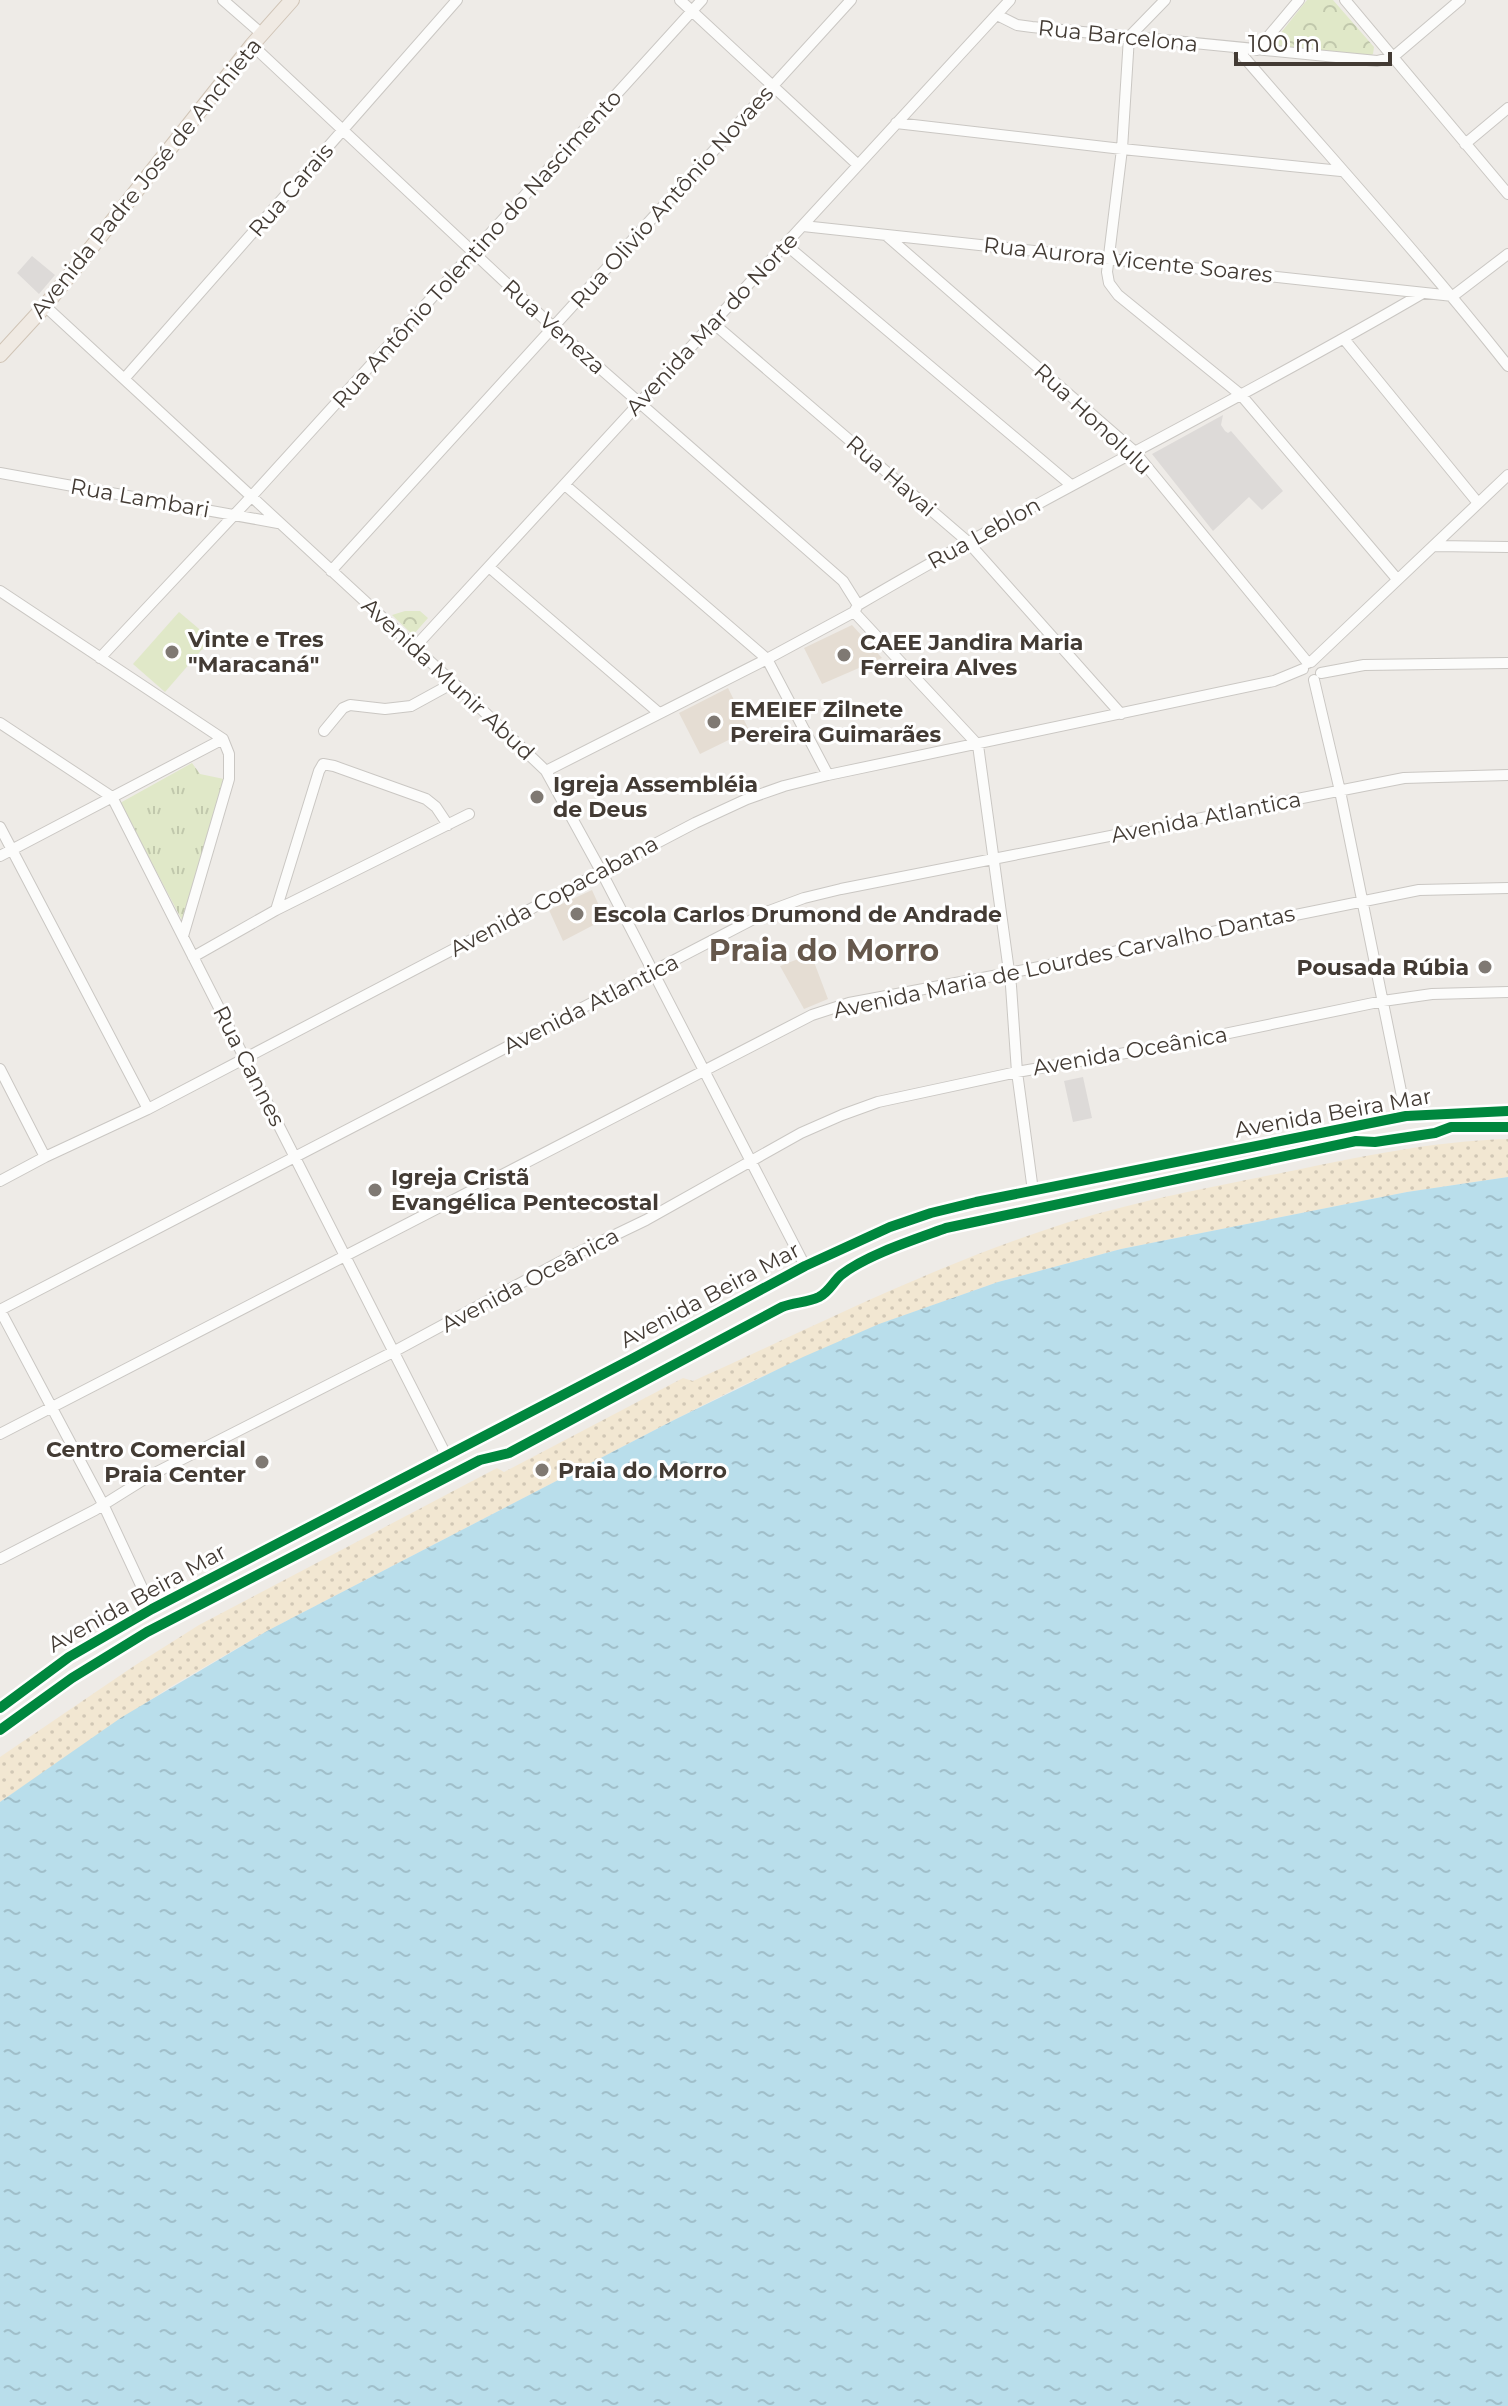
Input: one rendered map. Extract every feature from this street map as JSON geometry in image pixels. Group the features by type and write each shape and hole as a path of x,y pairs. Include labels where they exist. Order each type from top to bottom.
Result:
{"main road":[{"name":"Avenida Padre José de Anchieta","path":"0,355 45,306 292,0"}],"street":[{"name":"Rua Veneza","path":"223,0 343,130 473,253 843,581 856,608 978,745"},
{"name":"Rua Carais","path":"124,379 457,0"},
{"path":"680,0 858,165"},
{"name":"Rua Antônio Tolentino do Nascimento","path":"100,658 235,515 702,0"},
{"name":"Rua Olivio Antônio Novaes","path":"331,571 851,0"},
{"name":"Avenida Mar do Norte","path":"414,648 1010,0"},
{"path":"1165,0 1129,37 1122,149 1107,272 1109,283 1118,295 1241,395 1397,579"},
{"path":"1257,50 1299,0"},
{"path":"1345,0 1508,194"},
{"path":"1393,57 1460,0"},
{"name":"Rua Barcelona","path":"997,15 1017,25 1237,49 1377,61 1393,57"},
{"path":"1237,49 1453,296 1508,366"},
{"path":"1465,144 1508,108"},
{"path":"896,123 1341,171"},
{"name":"Rua Aurora Vicente Soares","path":"803,226 1453,296"},
{"name":"Rua Honolulu","path":"885,235 1134,451 1313,668"},
{"path":"785,244 1071,485"},
{"path":"1453,296 1508,254"},
{"name":"Rua Leblon","path":"546,771 767,659 967,541 1344,339 1423,293"},
{"name":"Avenida Munir Abud","path":"45,306 546,771 805,1266"},
{"name":"Rua Havai","path":"713,323 967,541 1121,714"},
{"path":"1344,339 1478,503"},
{"name":"Rua Lambari","path":"0,473 279,523"},
{"path":"1406,1116 1313,668 1397,579 1508,475"},
{"path":"565,485 767,659 828,775"},
{"path":"1435,546 1508,547"},
{"path":"489,567 659,713"},
{"path":"0,591 223,739 229,754 229,779 183,936"},
{"name":"Avenida Copacabana","path":"0,1181 148,1109 601,871 747,799 828,775 1274,681 1313,668 1343,669 1402,663 1508,663"},
{"path":"324,731 343,708 350,705 385,709 411,706 453,683"},
{"name":"Rua Cannes","path":"0,723 112,797 446,1455"},
{"path":"0,856 223,739"},
{"path":"978,745 1009,973 1017,1072 1033,1191"},
{"path":"276,910 323,764 426,799 436,807 448,825"},
{"name":"Avenida Atlantica","path":"0,1310 769,911 804,898 1404,778 1508,775"},
{"path":"193,957 276,910 469,814"},
{"path":"0,827 148,1109"},
{"name":"Avenida Maria de Lourdes Carvalho Dantas","path":"0,1434 812,1015 849,1003 1419,890 1508,888"},
{"name":"Avenida Oceânica","path":"0,1559 151,1475 646,1220 801,1133 862,1108 1017,1072 1171,1045 1383,1001 1432,994 1508,992"},
{"path":"0,1069 45,1157"},
{"name":"Avenida Beira Mar","path":"0,1708 69,1657 152,1609 805,1266 878,1232 931,1213 1406,1116 1508,1111"},
{"path":"0,1310 103,1504 152,1609"}],"shaded area":[{"path":"32,256 55,275 39,294 17,273"},
{"path":"1223,415 1221,425 1225,431 1231,431 1283,491 1262,510 1249,497 1213,531 1152,454"},
{"name":"CAEE Jandira Maria Ferreira Alves","path":"852,625 882,658 822,684 804,648"},
{"name":"EMEIEF Zilnete Pereira Guimarães","path":"728,688 749,730 700,754 679,713"},
{"name":"Escola Carlos Drumond de Andrade","path":"592,890 605,919 563,941 549,910"},
{"path":"811,954 828,999 804,1009 780,966"},
{"path":"1083,1077 1092,1118 1073,1122 1064,1081"}],"green space":[{"path":"1307,0 1333,0 1374,47 1373,54 1368,57 1277,46 1276,39"},
{"path":"420,611 428,618 413,635 392,615"},
{"name":"Vinte e Tres \"Maracaná\"","path":"179,612 211,639 165,692 133,664"},
{"path":"192,763 200,774 224,779 182,920 120,803"}],"sand":[{"name":"Praia do Morro","path":"1508,1139 1508,1177 1407,1192 1121,1249 998,1282 880,1324 739,1387 267,1631 170,1687 0,1802 0,1757 199,1625 497,1468 504,1472 683,1378 693,1381 951,1265 1100,1213 1369,1155 1424,1146"}],"water":[{"path":"1508,1177 1508,2406 0,2406 0,1802 122,1717 267,1631 676,1419 879,1324 998,1282 1121,1249 1407,1192"}],"cycle path":[{"path":"0,1708 69,1657 152,1609 805,1266 890,1227 976,1202 1406,1116 1508,1111"},
{"path":"0,1730 72,1678 147,1632 480,1460 509,1453 782,1307 819,1297 851,1268 892,1248 946,1228 1356,1141 1375,1142 1435,1133 1451,1127 1508,1127"}],"place":[{"name":"Vinte e Tres \"Maracaná\"","path":"172,652"},
{"name":"CAEE Jandira Maria Ferreira Alves","path":"844,655"},
{"name":"EMEIEF Zilnete Pereira Guimarães","path":"714,722"},
{"name":"Igreja Assembléia de Deus","path":"537,797"},
{"name":"Escola Carlos Drumond de Andrade","path":"577,914"},
{"name":"Pousada Rúbia","path":"1485,967"},
{"name":"Igreja Cristã Evangélica Pentecostal","path":"375,1190"},
{"name":"Centro Comercial Praia Center","path":"262,1462"},
{"name":"Praia do Morro","path":"542,1470"}],"district":[{"name":"Praia do Morro","path":"824,950"}]}
